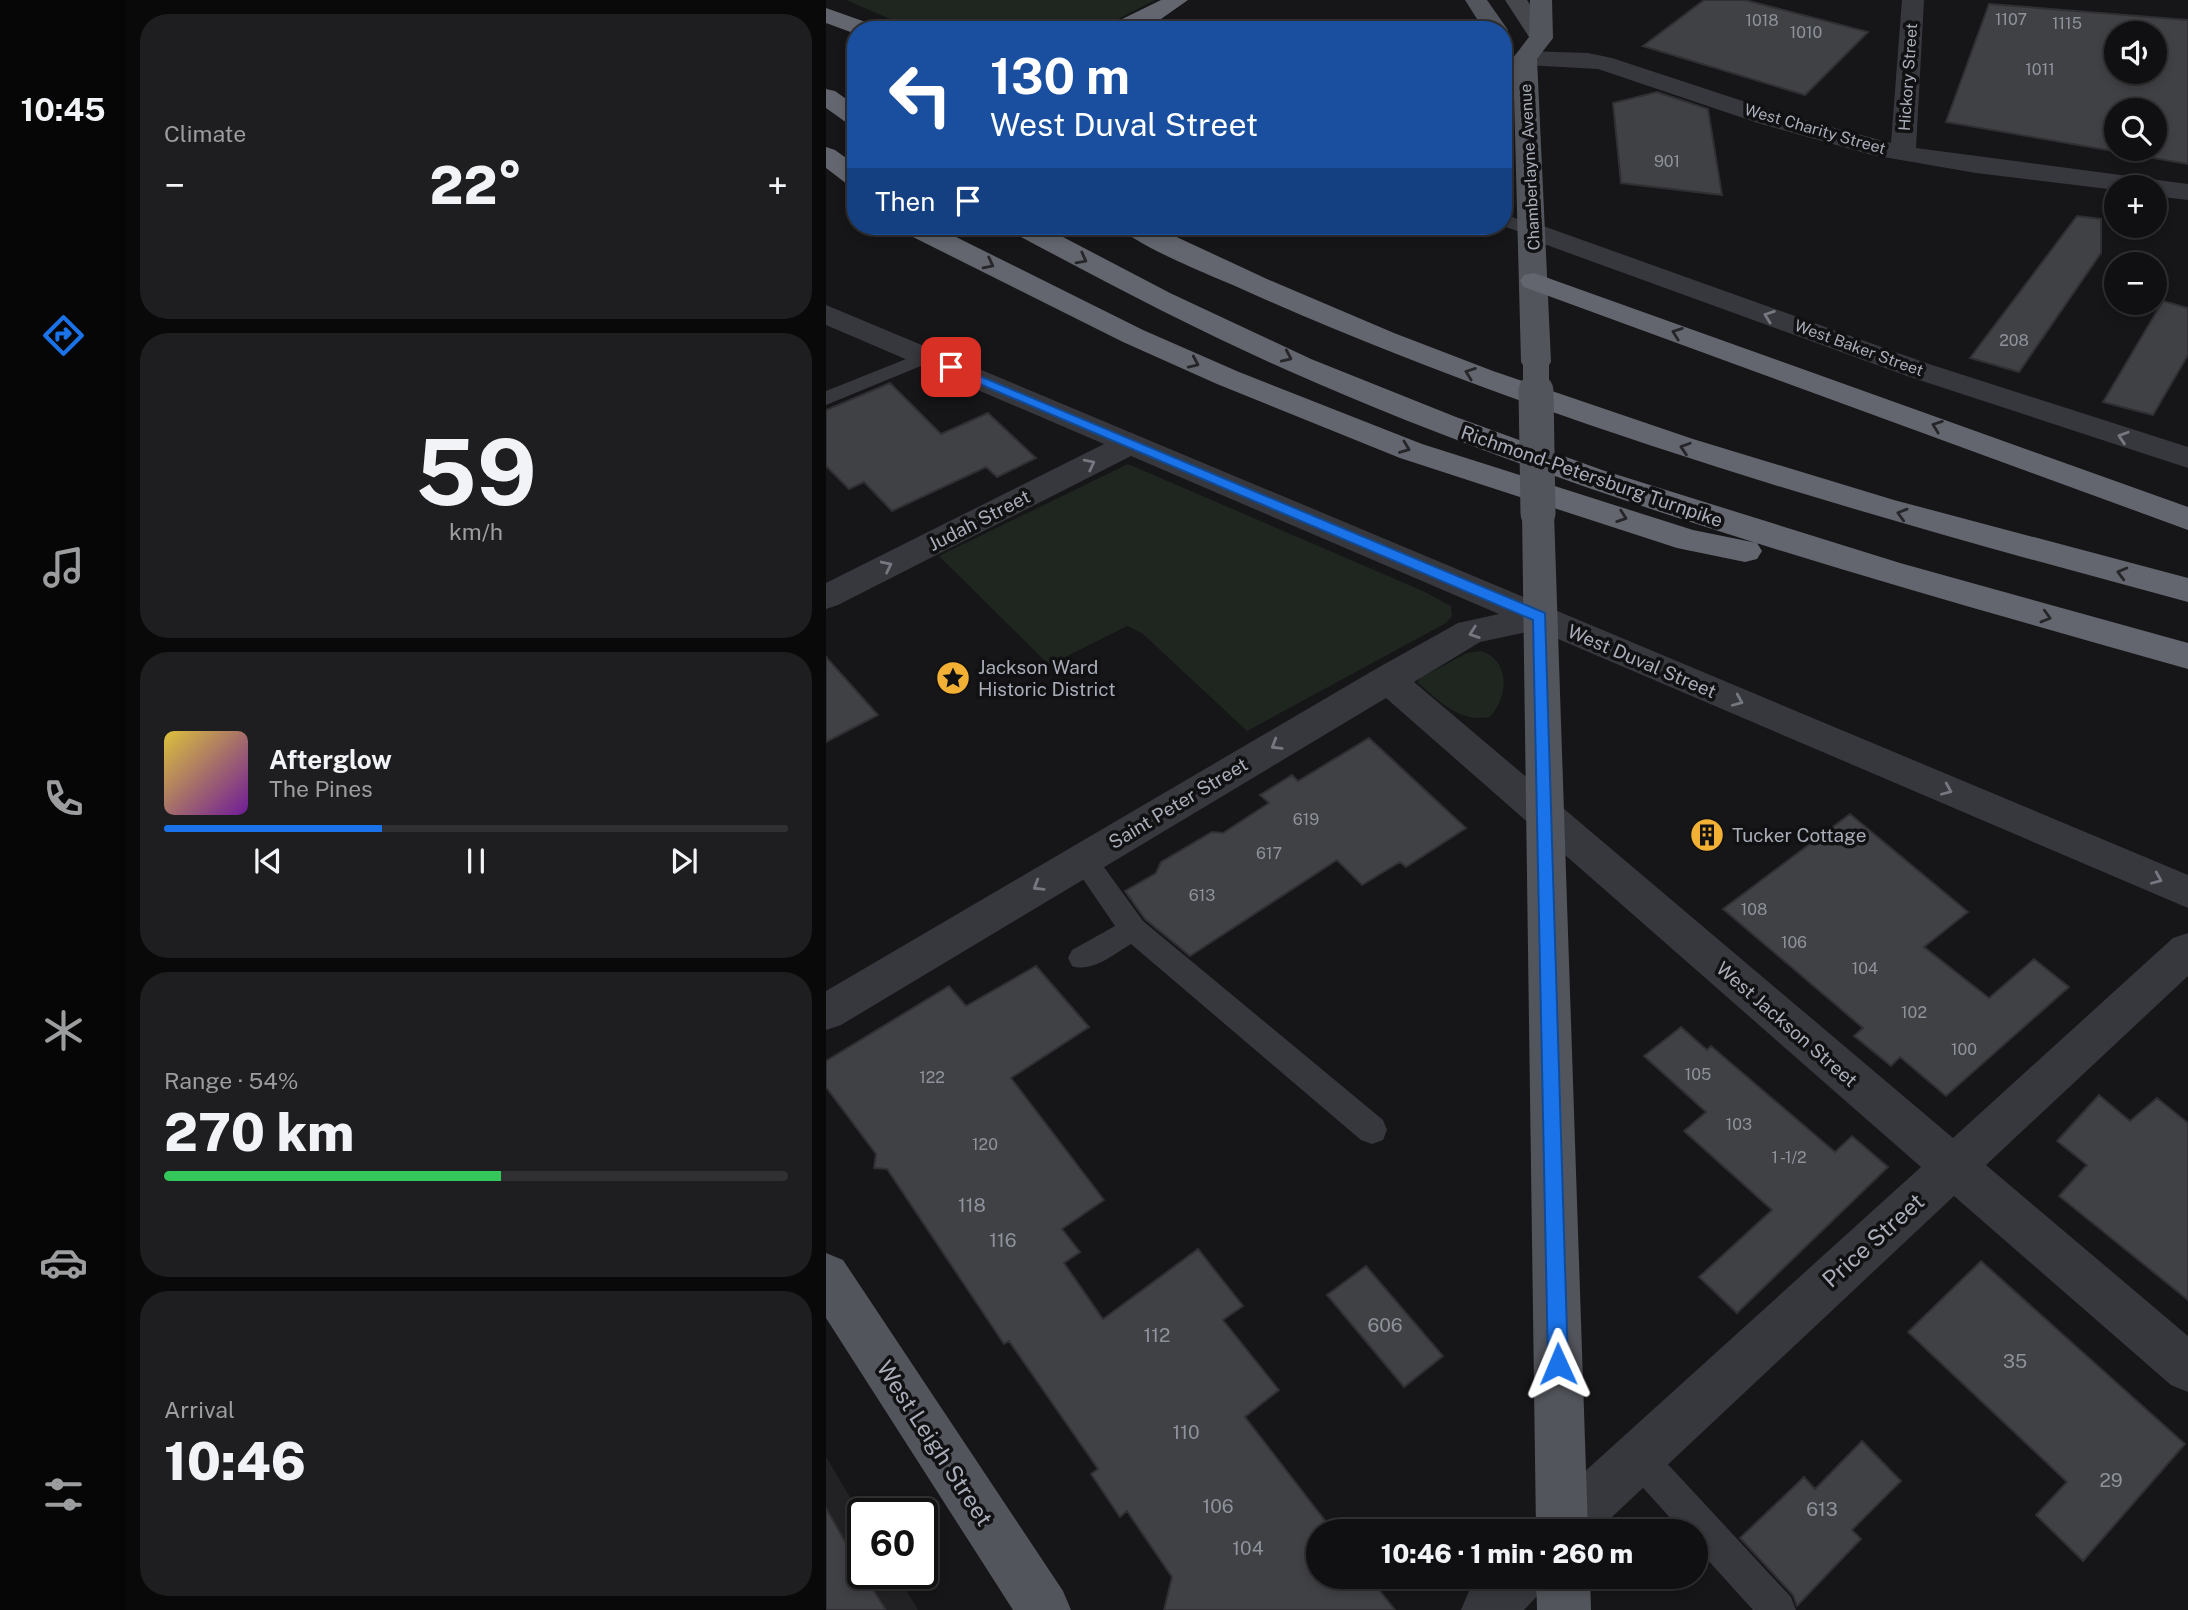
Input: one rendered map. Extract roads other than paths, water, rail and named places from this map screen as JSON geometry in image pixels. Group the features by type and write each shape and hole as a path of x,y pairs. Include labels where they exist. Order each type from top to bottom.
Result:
{"highway":[{"path":"1138,21 1177,0"},
{"path":"826,15 847,23"},
{"path":"826,31 846,46"},
{"path":"826,96 847,111"},
{"path":"826,155 847,171"},
{"path":"826,183 847,194"},
{"path":"934,235 1145,341 1228,378 1411,451 1689,540 1980,598"},
{"name":"Richmond-Petersburg Turnpike","path":"1039,235 1164,302 1462,431 1768,537 2188,656"},
{"path":"1152,235 1308,308 1459,369 1599,420 1782,479 1924,520 2188,590"},
{"path":"1534,281 2188,519"}],"main road":[{"path":"1476,0 1490,21"},
{"path":"1516,0 1533,48"},
{"name":"Chamberlayne Avenue","path":"1541,0 1533,48 1532,230 1561,1519"},
{"path":"1512,44 1533,48"},
{"name":"West Leigh Street","path":"826,1276 1044,1610"},
{"name":"Chamberlayne Avenue","path":"1563,1589 1564,1610"}],"street":[{"name":"Hickory Street","path":"1903,153 1913,0"},
{"name":"West Charity Street","path":"1533,48 1603,63 1823,134 1903,153 2104,180"},
{"name":"West Charity Street","path":"2167,189 2188,192"},
{"name":"West Baker Street","path":"1532,230 1918,370 2188,458"},
{"name":"West Duval Street","path":"826,314 2188,892"},
{"name":"Judah Street","path":"826,597 1131,443"},
{"name":"Saint Peter Street","path":"826,1012 1470,632 1540,617"},
{"name":"West Jackson Street","path":"1387,679 2188,1368"},
{"name":"Price Street","path":"1583,1519 1638,1457 2188,950"},
{"path":"1488,1610 1507,1589"}],"lane":[{"path":"1512,222 1532,230"},
{"path":"826,399 926,356"},
{"path":"1083,860 1133,929 1372,1130"},
{"path":"1082,958 1133,929"},
{"path":"1638,1457 1778,1610"}],"place":[{"name":"Jackson Ward Historic District","path":"953,678"},
{"name":"Tucker Cottage","path":"1707,835"}]}
